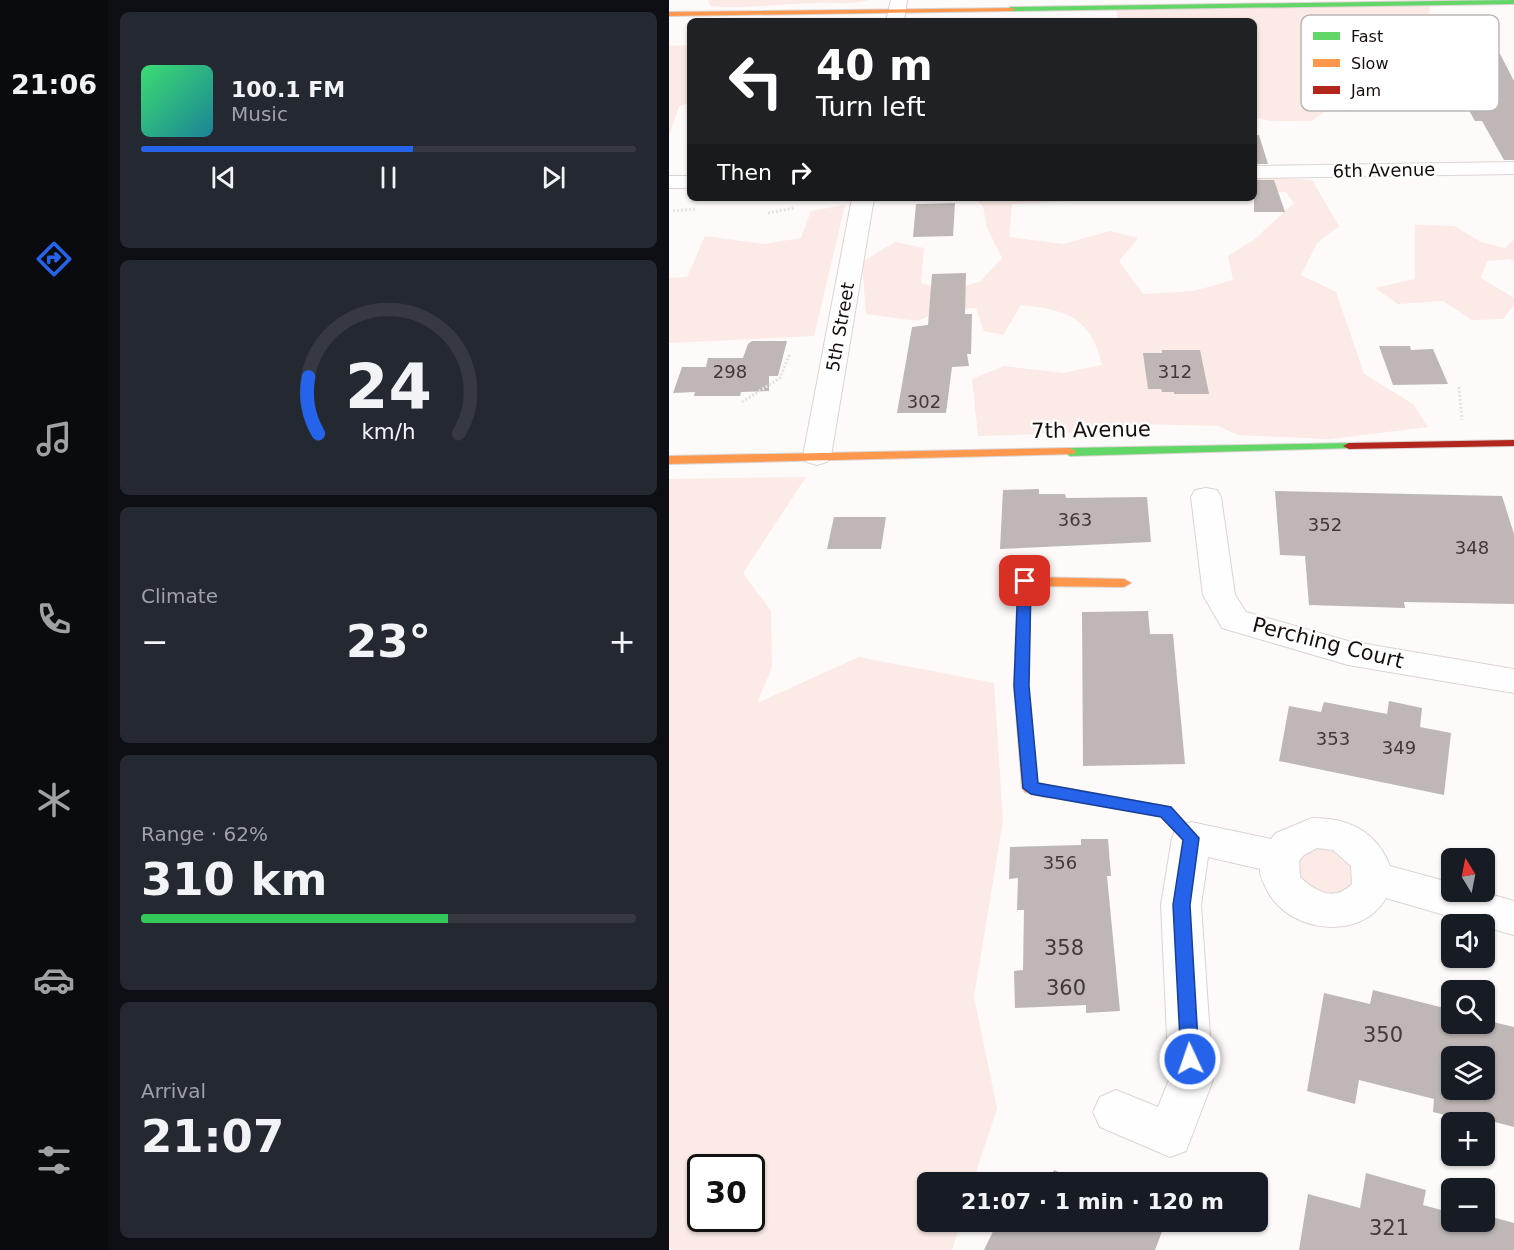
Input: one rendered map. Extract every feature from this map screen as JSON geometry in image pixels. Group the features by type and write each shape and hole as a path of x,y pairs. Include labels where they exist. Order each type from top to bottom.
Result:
{"street":[{"path":"669,14 1514,2"},
{"name":"6th Avenue","path":"1257,172 1514,168"},
{"path":"669,182 687,182"},
{"name":"5th Street","path":"817,456 862,201"},
{"name":"7th Avenue","path":"669,460 1514,443"},
{"name":"Perching Court","path":"1206,497 1219,595 1234,620 1348,653 1514,681"},
{"path":"1124,583 1025,581 1021,686 1031,788 1165,812 1191,838 1279,857"},
{"path":"1312,833 1327,833 1355,844 1365,854 1372,865 1374,878 1371,890 1364,900 1352,907 1337,911 1320,910 1304,904 1291,895 1282,883 1278,869 1279,857 1286,846 1297,837 1312,833"},
{"path":"1116,1112 1170,1135 1191,1080 1181,905 1191,838"},
{"path":"1374,878 1514,918"}],"path":[{"path":"768,213 779,209 794,208"},
{"path":"673,211 695,209"},
{"path":"742,402 780,380 788,369 790,353"},
{"path":"1459,387 1462,394 1458,409 1472,444"}],"shaded area":[{"path":"708,0 869,0 848,3 736,7 710,6"},
{"path":"1430,6 1429,15 1301,15 1301,111 1326,111 1311,121 1271,121 1257,118 1257,18 1118,18 1116,10"},
{"path":"669,46 687,46 687,104 679,106 669,136"},
{"path":"1257,176 1312,180 1339,226 1317,243 1301,275 1336,292 1364,374 1413,404 1428,427 1330,439 1238,435 1218,426 1141,424 1115,437 1066,433 978,436 972,379 1004,366 1063,373 1102,365 1091,336 1084,326 1075,319 1052,310 1021,305 1003,335 984,331 976,308 941,310 918,321 866,314 862,262 895,242 924,248 921,283 949,291 981,281 1002,258 987,228 983,206 977,201 1076,201 1012,204 1009,237 1063,244 1110,231 1138,238 1119,261 1143,294 1194,291 1233,280 1228,256 1255,239 1294,203 1286,192 1257,192"},
{"path":"845,205 814,336 669,343 669,278 687,277 705,236 764,244 801,238 811,211"},
{"path":"1415,225 1454,226 1481,242 1505,248 1514,240 1514,261 1509,259 1487,261 1481,278 1514,298 1514,305 1503,319 1472,320 1443,301 1398,304 1375,288 1415,279"},
{"path":"806,477 743,573 771,611 772,667 757,703 859,657 994,683 1003,820 974,997 997,1108 976,1172 917,1172 917,1232 958,1232 952,1250 669,1250 669,479"},
{"path":"1304,843 1351,854 1356,892 1312,900 1288,857"}],"building":[{"path":"1499,52 1514,81 1514,160 1504,160 1482,121 1475,121 1469,111 1499,111"},
{"path":"1257,135 1259,135 1268,164 1257,164"},
{"path":"1257,180 1274,180 1285,212 1254,212 1254,201 1257,201"},
{"path":"955,203 953,236 913,237 916,204"},
{"path":"966,273 965,314 972,314 971,354 967,354 969,366 952,367 946,413 897,413 912,327 928,325 932,274"},
{"path":"752,341 787,341 778,376 769,376 769,391 741,392 740,396 694,396 695,392 673,393 682,367 706,367 708,358 743,358 748,344"},
{"path":"1379,346 1410,346 1411,350 1433,349 1448,384 1393,385"},
{"path":"1162,350 1200,350 1209,394 1174,394 1174,392 1162,392 1161,389 1148,389 1143,353 1162,353"},
{"path":"1039,489 1039,494 1065,494 1066,498 1147,497 1151,542 1000,549 1003,490"},
{"path":"1275,491 1502,496 1514,534 1514,604 1404,602 1405,608 1309,605 1305,556 1280,555"},
{"path":"834,517 886,517 881,549 827,549"},
{"path":"1148,611 1150,634 1173,634 1185,764 1083,766 1082,612"},
{"path":"1389,701 1422,708 1420,727 1451,733 1444,795 1279,761 1289,706 1321,712 1324,702 1387,714"},
{"path":"1081,839 1108,839 1111,876 1107,876 1120,1011 1086,1013 1086,1005 1015,1008 1014,971 1023,970 1024,910 1017,910 1018,878 1009,879 1010,847 1081,845"},
{"path":"1373,990 1441,1007 1441,1034 1495,1034 1495,1022 1514,1027 1514,1127 1495,1122 1495,1112 1441,1112 1441,1114 1433,1112 1434,1099 1359,1080 1355,1104 1307,1091 1324,993 1370,1004"},
{"path":"1366,1173 1426,1190 1423,1205 1441,1210 1441,1232 1495,1232 1495,1218 1514,1223 1514,1250 1299,1250 1308,1194 1360,1208"},
{"path":"993,1232 1162,1232 1155,1250 984,1250"}],"traffic: fast":[{"path":"1011,9 1514,2"},
{"path":"1070,452 1349,446"}],"traffic: slow":[{"path":"669,14 1011,9"},
{"path":"669,460 1070,452"},
{"path":"1054,792 1030,788 1021,686 1025,581 1124,583"}],"traffic: jam":[{"path":"1349,446 1514,443"},
{"path":"1054,792 1165,811 1191,838"}],"route":[{"path":"1025,581 1021,686 1031,788 1165,812 1191,838 1181,905 1190,1059"}]}
